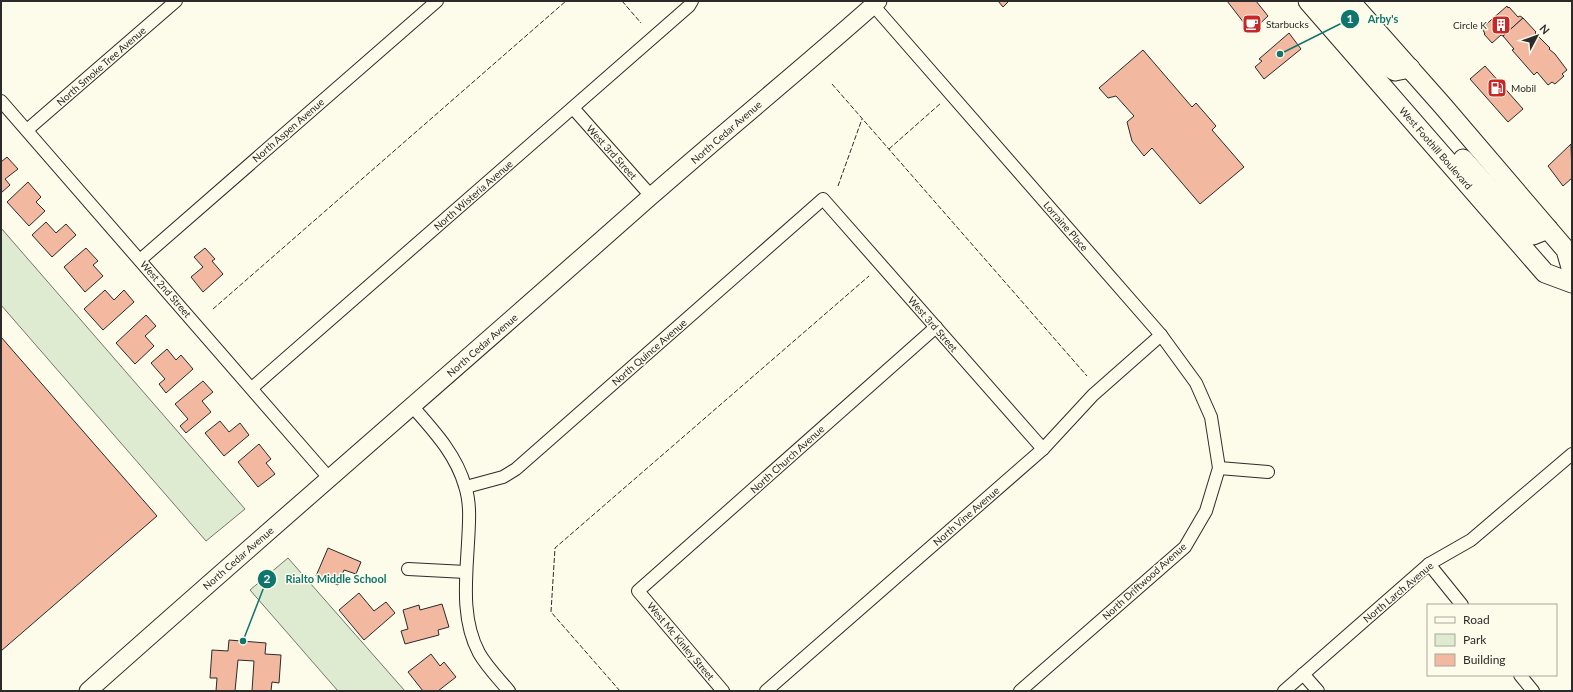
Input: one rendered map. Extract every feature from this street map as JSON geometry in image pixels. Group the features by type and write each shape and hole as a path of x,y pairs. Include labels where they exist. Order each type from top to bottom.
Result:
{"main road":[{"name":"West Foothill Boulevard","path":"1308,1 1545,273 1572,283"},
{"path":"1322,1 1333,6 1382,63 1395,71 1410,68"},
{"path":"1350,1 1410,68 1566,250 1572,271"},
{"name":"North Cedar Avenue","path":"88,691 212,580 591,251 651,196 876,3"},
{"path":"1427,137 1451,146 1522,225 1533,235 1548,229"}],"street":[{"name":"North Smoke Tree Avenue","path":"27,130 176,1"},
{"name":"North Aspen Avenue","path":"140,260 437,1"},
{"name":"North Wisteria Avenue","path":"252,388 689,6 692,1"},
{"name":"Lorraine Place","path":"876,3 1161,335 1196,383 1211,417 1219,468"},
{"name":"West 2nd Street","path":"1,101 329,478"},
{"name":"West 3rd Street","path":"573,108 651,196"},
{"name":"West 3rd Street","path":"823,199 1043,449"},
{"name":"North Quince Avenue","path":"466,487 503,477 516,469 823,199"},
{"name":"North Church Avenue","path":"638,590 936,327"},
{"name":"North Vine Avenue","path":"766,691 1043,449 1093,395 1161,335"},
{"path":"412,406 447,449 458,467 466,487 469,515 465,603 472,637 484,659 510,691"},
{"name":"North Larch Avenue","path":"1284,691 1429,564 1471,540 1572,454"},
{"path":"1219,468 1268,472"},
{"name":"North Driftwood Avenue","path":"1020,691 1185,547 1206,511 1219,468"},
{"path":"1429,564 1461,604"},
{"path":"408,569 466,572"},
{"name":"West Mc Kinley Street","path":"638,590 723,691"},
{"path":"1303,674 1318,691"},
{"path":"1521,676 1533,691"}],"green space":[{"path":"1,228 245,509 206,541 1,305"},
{"path":"288,558 405,691 338,691 250,590"}],"building":[{"path":"998,1 1009,1 1003,7"},
{"name":"Starbucks","path":"1227,1 1256,1 1268,16 1251,32"},
{"name":"Circle K","path":"1507,6 1518,17 1520,16 1523,18 1503,36 1501,35 1492,43 1484,34 1482,28"},
{"name":"Circle K","path":"1523,18 1550,48 1549,49 1555,54 1567,70 1562,74 1564,76 1555,84 1552,82 1548,85 1537,72 1534,75 1512,50 1514,49 1503,36"},
{"path":"1289,33 1301,49 1264,79 1255,67 1262,61 1259,59"},
{"path":"1143,50 1192,107 1196,103 1216,126 1212,130 1244,167 1200,204 1152,148 1144,156 1132,141 1127,122 1134,116 1116,96 1108,98 1099,88"},
{"path":"1485,66 1523,109 1508,122 1470,79"},
{"path":"1571,144 1572,178 1563,186 1548,166"},
{"path":"7,157 18,169 5,179 10,185 1,193 1,162"},
{"path":"28,182 41,197 36,202 45,211 29,226 7,202"},
{"path":"46,222 56,233 66,224 76,235 52,257 32,235"},
{"path":"86,248 98,261 93,265 103,276 85,292 64,267"},
{"path":"205,248 215,259 212,261 223,274 203,292 191,277 203,267 194,257"},
{"path":"105,290 114,300 124,290 134,302 103,330 84,309"},
{"path":"146,315 156,326 145,336 154,346 135,364 116,343"},
{"path":"1,337 157,516 1,651"},
{"path":"167,349 176,360 181,355 193,369 166,393 159,384 165,379 151,363"},
{"path":"203,381 213,392 202,401 211,412 186,433 180,426 188,419 175,404"},
{"path":"220,421 229,432 240,423 249,435 224,456 205,433"},
{"path":"259,444 271,459 266,463 275,474 258,487 238,462"},
{"path":"328,548 361,562 356,574 344,570 338,585 316,576"},
{"path":"359,593 374,611 386,602 395,613 364,640 339,610"},
{"path":"442,604 449,627 438,630 439,635 405,644 401,631 408,629 403,610 419,605 420,610"},
{"path":"229,640 266,643 265,654 281,655 279,683 272,682 271,691 252,691 254,661 238,660 235,691 216,691 217,678 210,678 212,650 228,651"},
{"path":"431,654 440,666 444,662 456,677 438,691 423,691 408,672"}],"fence":[{"path":"213,309 566,1"},
{"path":"622,1 641,23"},
{"path":"832,84 1087,376"},
{"path":"889,149 941,103"},
{"path":"838,186 862,119"},
{"path":"620,691 551,612 555,548 869,276"}],"place":[{"name":"Starbucks","path":"1252,24"},
{"name":"Circle K","path":"1501,25"},
{"name":"Arby's","path":"1280,54"},
{"name":"Mobil","path":"1497,88"},
{"name":"Rialto Middle School","path":"243,641"}]}
